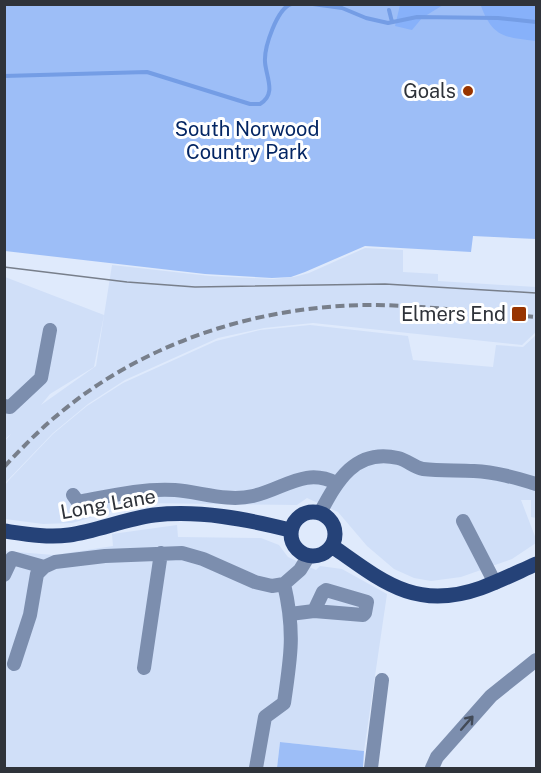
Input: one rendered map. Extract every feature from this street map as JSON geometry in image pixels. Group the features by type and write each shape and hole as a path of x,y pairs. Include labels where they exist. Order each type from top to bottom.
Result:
{"main road":[{"path":"307,512 320,513 327,517 334,526 335,534 332,546 322,555 309,556 301,554 293,546 290,530 300,515 307,512"},
{"name":"Long Lane","path":"4,531 68,535 153,516 192,514 251,520 290,530"},
{"path":"332,546 380,579 422,597 460,594 495,583 537,564"}],"street":[{"path":"4,406 10,407 41,378 50,330"},
{"path":"320,513 336,483 345,472 359,463 380,456 399,458 421,469 498,474 537,484"},
{"path":"73,495 78,501 130,492 173,490 226,498 252,496 308,476 324,477 336,483"},
{"path":"463,521 495,583"},
{"path":"144,668 161,553"},
{"path":"14,664 30,615 37,574 44,567 55,562 182,553 272,586 284,584 300,570 309,556"},
{"path":"4,575 12,558 44,567"},
{"path":"256,768 265,717 284,704 292,647 290,614 284,584"},
{"path":"290,614 314,611"},
{"path":"432,768 437,757 490,696 537,660"},
{"path":"371,768 382,680"}],"shaded area":[{"path":"400,4 443,5 422,18 412,30 395,26"},
{"path":"455,5 536,5 536,41 501,34 490,24 481,6"},
{"path":"365,248 403,250 403,272 438,274 438,281 536,287 536,332 522,345 313,323 264,328 218,338 125,380 88,404 53,433 5,483 5,441 11,434 5,439 5,277 104,315 94,367 50,394 41,405 96,366 112,265 210,276 273,279 309,273"},
{"path":"310,325 408,336 413,360 493,367 496,345 523,347 536,335 536,518 531,517 531,500 521,500 536,543 512,559 461,577 431,581 414,578 394,569 367,546 338,512 307,498 297,505 141,503 72,523 43,524 5,519 5,485 9,480 53,434 87,406 123,383 216,341 260,330"},
{"path":"177,525 178,537 261,538 279,545 288,557 316,570 320,566 342,569 387,594 364,751 280,742 277,768 5,768 4,551 54,555 113,546 112,534"}],"green space":[{"name":"South Norwood Country Park","path":"4,5 536,5 536,239 473,236 471,252 365,246 291,277 272,278 205,274 5,251"},
{"path":"280,742 364,751 363,768 277,768"}],"waterway":[{"path":"4,76 147,72 250,104 260,104 265,100 269,90 265,62 269,38 281,13 291,4"},
{"path":"313,4 342,8 366,18 388,23 417,17 498,18 536,22"},
{"path":"389,10 392,22"}],"tram line":[{"path":"4,267 127,282 195,287 385,284 536,293"}],"railway":[{"path":"4,467 60,413 94,387 130,365 169,346 250,319 335,306 377,305 536,317"}],"place":[{"name":"Goals","path":"468,91"},
{"name":"Elmers End","path":"519,314"}]}
